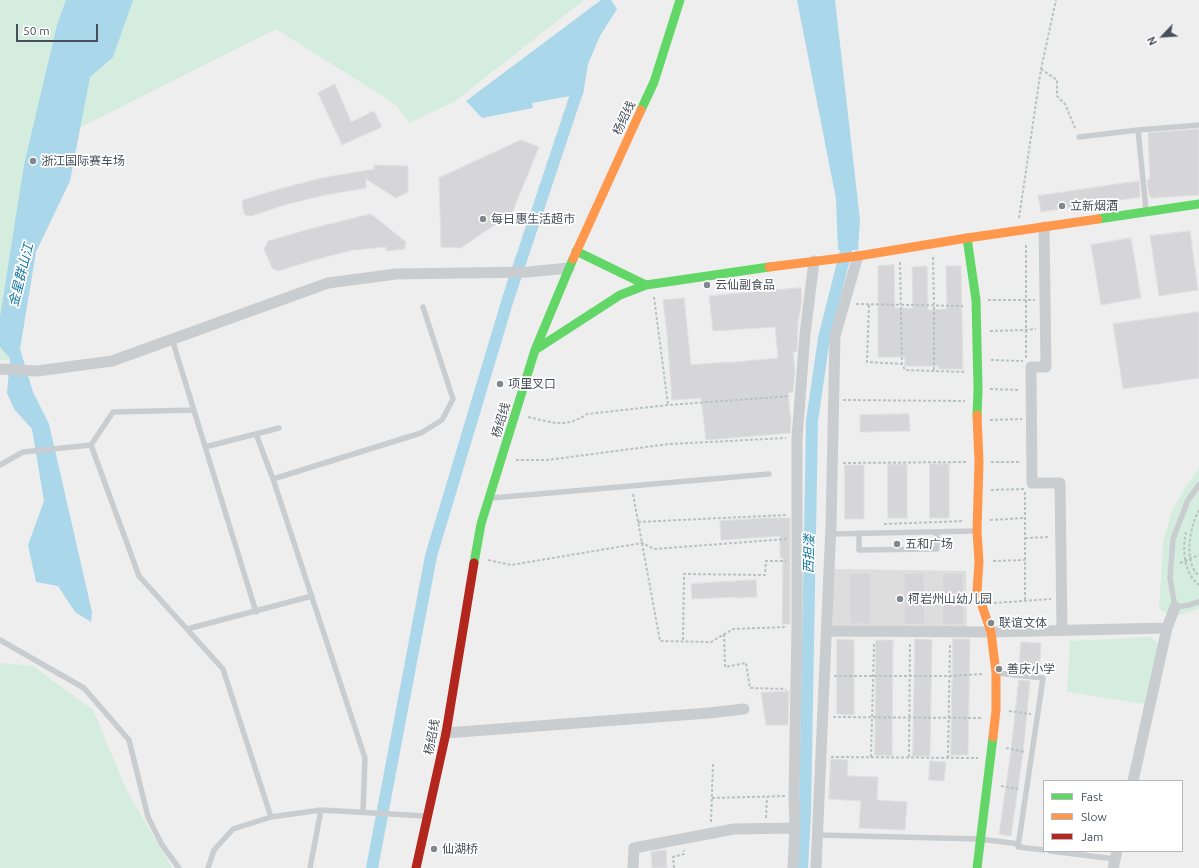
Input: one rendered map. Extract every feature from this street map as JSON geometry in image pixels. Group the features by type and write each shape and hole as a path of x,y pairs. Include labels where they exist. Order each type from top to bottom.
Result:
{"street":[{"name":"杨绍线","path":"416,868 446,733 481,524 535,350 576,251 654,82 680,0"},
{"path":"535,350 620,296 649,284 858,256 967,238 1199,204"},
{"path":"1044,227 1046,367 1031,367 1032,483 1060,483 1062,630"},
{"path":"967,238 976,303 977,331 977,531 979,562 977,591 991,632 996,673 996,714 977,868"},
{"path":"576,251 649,284"},
{"path":"816,868 831,534 835,336 858,256"},
{"path":"793,868 795,828 795,689 798,561 796,538 798,515 797,438 805,334 814,261"},
{"path":"0,369 36,371 112,361 328,283 396,274 528,272 569,268"},
{"path":"1133,780 1167,628 1175,607"},
{"path":"827,631 991,632 1167,628"},
{"path":"446,733 744,709"},
{"path":"633,868 634,848 734,830 795,828"}],"lane":[{"path":"1080,137 1199,125"},
{"path":"1138,130 1146,212"},
{"path":"273,479 421,433 442,420 453,399 423,307"},
{"path":"172,339 256,612"},
{"path":"91,445 113,412 193,410"},
{"path":"205,447 280,428"},
{"path":"256,434 273,479 365,758 363,812"},
{"path":"0,465 23,452 91,445"},
{"path":"91,445 139,576 223,669 272,817"},
{"path":"489,498 769,474"},
{"path":"1199,485 1188,500 1173,539 1170,578 1175,607 1199,602"},
{"path":"831,534 977,531"},
{"path":"859,533 859,550 937,549 937,532"},
{"path":"187,629 312,596"},
{"path":"0,640 84,688 129,740 148,817 162,846 179,868"},
{"path":"996,673 1043,678 1018,847 1043,850"},
{"path":"310,868 321,810"},
{"path":"208,868 214,850 233,829 272,817 321,810 428,816"},
{"path":"818,835 980,839 1019,844"},
{"path":"1058,852 1115,859"}],"path":[{"path":"1017,231 1041,69 1056,0"},
{"path":"1041,69 1056,80 1057,96 1065,104 1080,137"},
{"path":"932,244 934,371"},
{"path":"900,249 902,364 905,370 978,372"},
{"path":"649,284 668,405"},
{"path":"844,304 934,306 1045,300"},
{"path":"869,304 867,362 902,364"},
{"path":"977,331 1045,328"},
{"path":"977,359 1026,361"},
{"path":"978,389 1031,390"},
{"path":"515,414 561,424 577,421 587,414 668,405 801,395"},
{"path":"834,400 978,402"},
{"path":"977,420 1032,419"},
{"path":"501,460 547,460 669,444 797,438"},
{"path":"832,463 1032,461"},
{"path":"631,486 660,641 683,640 711,642 733,629 797,627"},
{"path":"978,490 1026,489"},
{"path":"1199,510 1195,516 1189,538 1190,559 1199,576"},
{"path":"638,522 798,515"},
{"path":"880,524 1025,518"},
{"path":"1187,526 1183,543 1186,561 1193,581 1199,586"},
{"path":"1025,538 1061,536"},
{"path":"476,558 511,565 642,543 654,549 796,538"},
{"path":"1171,567 1199,555"},
{"path":"979,562 1025,560"},
{"path":"683,640 684,574 765,575 766,561 798,561"},
{"path":"981,604 1025,600 1062,599"},
{"path":"871,757 874,631"},
{"path":"909,757 911,631"},
{"path":"948,758 950,632"},
{"path":"724,634 725,666 746,663 750,688 795,689"},
{"path":"825,676 949,676 996,673"},
{"path":"823,717 949,718 996,714 1038,714"},
{"path":"992,746 1032,753"},
{"path":"821,757 991,759"},
{"path":"711,834 713,764"},
{"path":"988,784 1026,791"},
{"path":"712,798 794,796"},
{"path":"765,829 768,797"},
{"path":"674,868 673,856 684,854 684,839"}],"shaded area":[{"name":"柯岩州山幼儿园","path":"833,569 966,571 967,628 832,628"}],"green space":[{"name":"浙江国际赛车场","path":"0,0 584,0 454,102 409,123 395,104 276,29 75,130 24,252 13,360 0,360"},
{"path":"1199,468 1199,609 1172,617 1159,609 1163,542 1172,511 1186,486"},
{"path":"1150,637 1158,643 1145,704 1067,692 1070,641"},
{"path":"0,663 33,666 93,710 126,789 172,868 0,868"}],"water":[{"name":"金星群山江","path":"66,0 133,0 113,57 90,77 70,181 36,252 20,349 33,392 49,424 92,612 91,622 75,612 58,586 36,582 28,545 44,501 32,429 14,409 7,393 10,358 0,347 0,317 24,165 57,25"},
{"path":"601,0 611,0 617,9 600,36 588,64 583,95 532,103 533,108 482,118 466,101"},
{"path":"797,0 835,0 860,220 858,250 838,250 836,199"}],"building":[{"path":"335,84 351,122 374,111 382,127 342,145 318,93"},
{"path":"1199,129 1199,195 1151,198 1150,195 1149,196 1147,180 1150,179 1148,133"},
{"path":"521,140 539,147 512,213 461,248 441,247 439,178"},
{"path":"374,165 408,166 408,192 396,198 366,179 366,188 325,195 284,205 251,216 245,215 242,206 243,200 322,178 374,169"},
{"path":"1139,181 1140,197 1041,212 1038,196"},
{"path":"371,214 406,242 405,249 386,251 386,247 353,250 278,271 272,268 264,249 268,241"},
{"path":"1190,231 1198,290 1159,296 1150,236"},
{"path":"1131,238 1141,298 1101,305 1091,245"},
{"path":"894,265 895,308 913,308 912,267 927,266 928,310 947,309 946,266 961,266 963,369 939,369 939,366 905,366 905,357 878,357 878,266"},
{"path":"801,288 802,300 798,323 797,352 793,352 795,372 793,392 788,393 791,423 790,433 706,440 701,398 672,400 663,300 684,298 691,365 726,363 778,358 775,327 713,331 709,296"},
{"path":"1199,312 1199,378 1123,389 1113,324"},
{"path":"909,414 910,431 860,432 860,415"},
{"path":"888,464 907,464 907,518 888,518"},
{"path":"930,464 949,464 949,518 930,518"},
{"path":"845,465 864,465 864,519 845,519"},
{"path":"790,518 790,624 782,624 783,558 780,558 780,536 721,540 720,521"},
{"path":"850,573 870,573 871,624 850,624"},
{"path":"924,573 925,625 904,624 904,574"},
{"path":"943,573 963,573 964,625 943,625"},
{"path":"756,580 757,597 692,599 691,584"},
{"path":"837,639 854,640 854,715 837,714"},
{"path":"915,639 932,640 930,756 913,756"},
{"path":"953,639 970,639 968,755 951,755"},
{"path":"876,640 893,640 892,756 875,755"},
{"path":"1021,642 1041,643 1039,673 1019,671"},
{"path":"1019,680 1030,681 1023,753 1011,836 999,834 1011,751"},
{"path":"789,691 788,725 766,725 761,693"},
{"path":"831,759 848,760 847,776 878,777 877,800 907,802 905,830 859,828 861,801 829,799"},
{"path":"930,761 946,762 944,781 929,780"},
{"path":"666,850 667,868 652,868 651,852"}],"waterway":[{"path":"372,868 431,556 508,299 576,95"},
{"name":"西担溇","path":"802,868 805,813 812,421 824,338 846,251"}],"traffic: fast":[{"path":"641,110 654,82 680,0"},
{"path":"1098,219 1199,204"},
{"path":"967,238 976,300 978,389 977,415"},
{"path":"576,251 646,285 769,267"},
{"path":"474,563 481,524 535,350 573,259"},
{"path":"535,350 620,295 646,285"},
{"path":"977,868 993,737"}],"traffic: slow":[{"path":"573,259 641,110"},
{"path":"769,267 858,256 1098,219"},
{"path":"977,415 979,462 977,531 979,562 977,591 991,632 996,673 996,710 993,737"}],"traffic: jam":[{"path":"416,868 446,733 474,563"}],"place":[{"name":"浙江国际赛车场","path":"33,161"},
{"name":"立新烟酒","path":"1062,206"},
{"name":"每日惠生活超市","path":"483,219"},
{"name":"云仙副食品","path":"707,285"},
{"name":"项里叉口","path":"500,384"},
{"name":"五和广场","path":"897,544"},
{"name":"柯岩州山幼儿园","path":"900,599"},
{"name":"联谊文体","path":"991,623"},
{"name":"善庆小学","path":"999,669"},
{"name":"仙湖桥","path":"434,849"}]}
